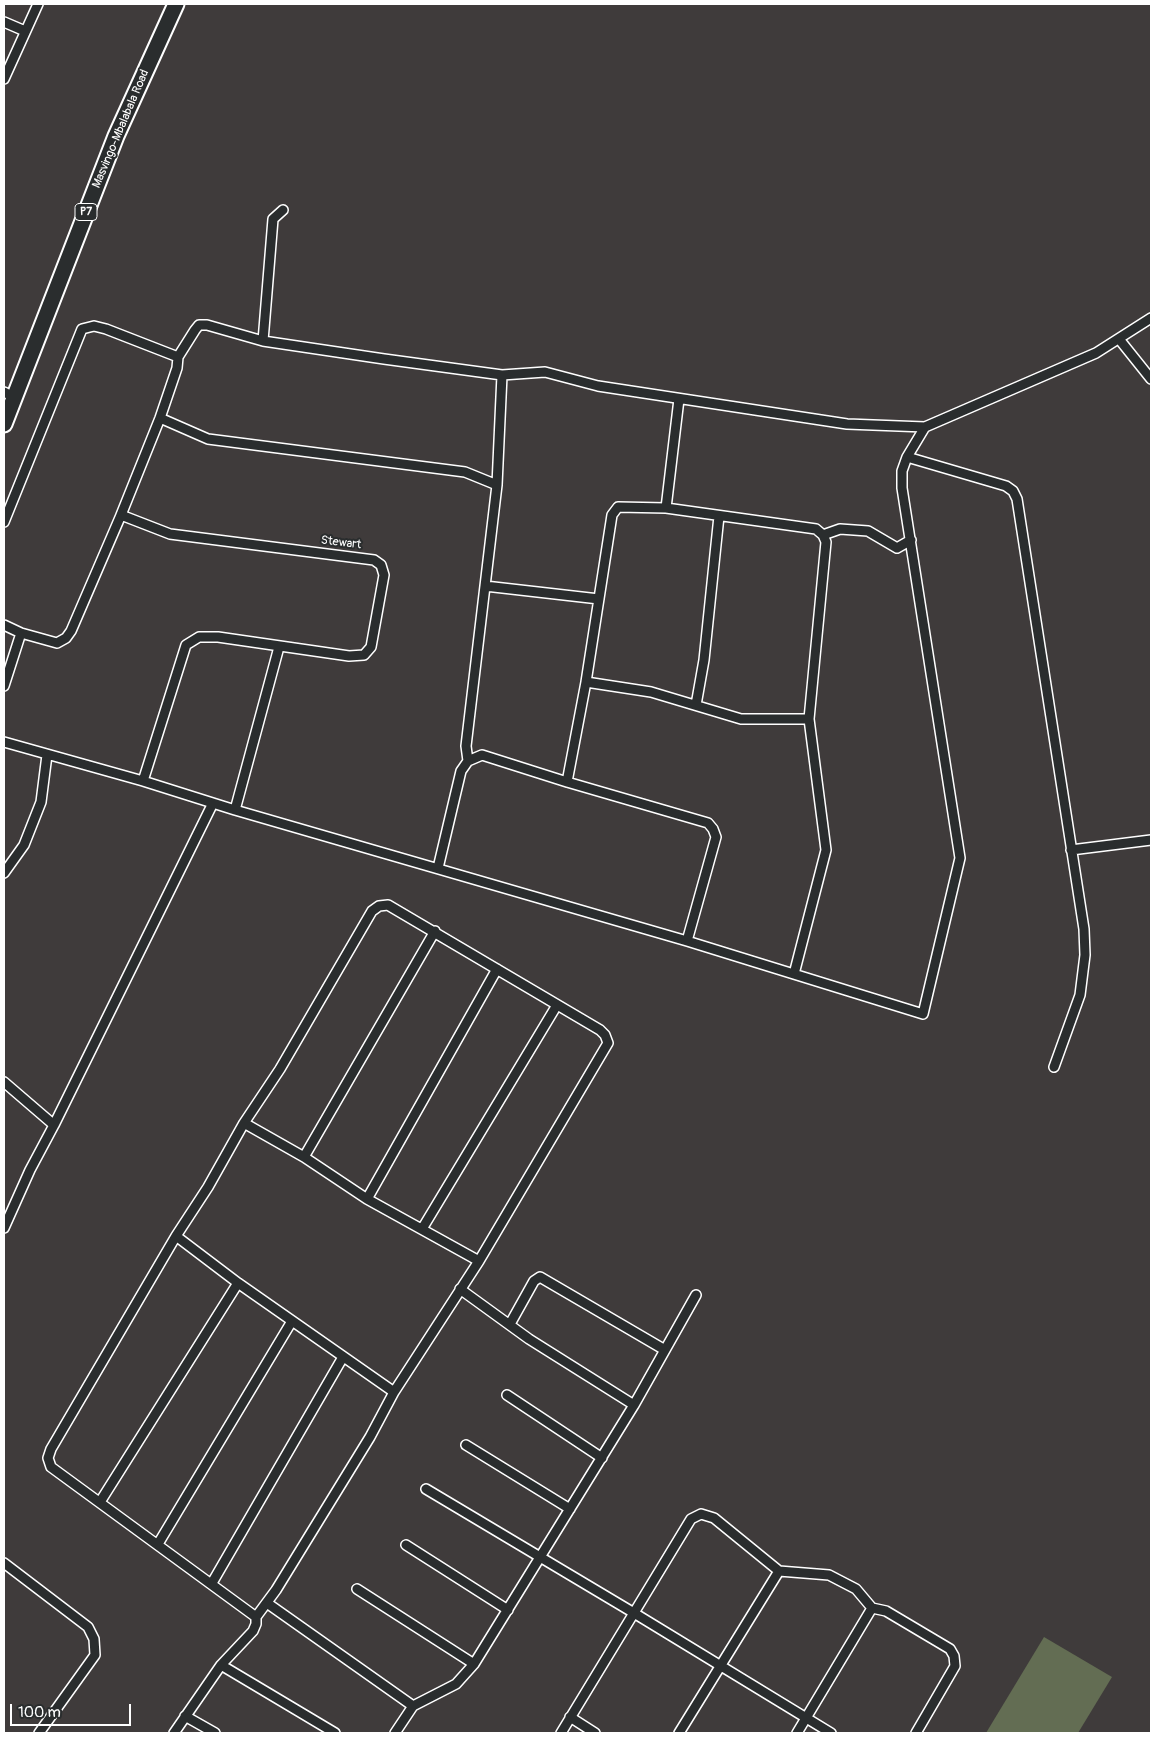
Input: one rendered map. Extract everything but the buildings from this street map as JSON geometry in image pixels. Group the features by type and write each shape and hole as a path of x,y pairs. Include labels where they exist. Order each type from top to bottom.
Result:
{"highway":[{"name":"Masvingo-Mbalabala Road","path":"4,424 9,394 116,136 176,4"}],"street":[{"path":"4,79 38,4"},
{"path":"4,22 25,31"},
{"path":"263,341 273,219 283,210"},
{"path":"4,624 21,633 57,643 66,638 72,631 122,515 160,418 177,368 178,357 199,326 207,325 263,341 502,375 545,372 598,386 847,424 925,427 1096,353 1151,318"},
{"path":"4,522 82,330 94,326 106,329 178,357"},
{"path":"1119,339 1151,379"},
{"path":"468,761 466,746 497,485 502,375"},
{"path":"666,508 679,399"},
{"path":"160,418 208,438 465,472 497,485"},
{"path":"4,742 687,941 923,1014 960,858 902,488 902,471 907,457 925,427"},
{"path":"907,457 1006,486 1013,490 1017,499 1084,929 1085,955 1080,996 1054,1067"},
{"path":"567,782 586,682 612,515 618,507 666,508 816,530 823,535 826,542 809,719 826,850 794,974"},
{"name":"Stewart","path":"122,515 170,534 374,560 381,566 384,575 372,647 364,655 349,656 280,647"},
{"path":"696,705 704,660 719,516"},
{"path":"823,535 840,529 868,531 897,548 911,540"},
{"path":"485,586 599,599"},
{"path":"4,686 21,633"},
{"path":"143,781 186,645 199,637 209,637 280,647 235,810"},
{"path":"586,682 651,692 741,719 809,719"},
{"path":"4,873 24,845 42,802 47,755"},
{"path":"438,868 461,771 468,761 482,755 708,823 716,837 687,941"},
{"path":"4,1228 30,1170 213,803"},
{"path":"1071,850 1151,840"},
{"path":"174,1733 221,1664 254,1631 256,1616 267,1603 365,1445 394,1392 479,1261 608,1043 605,1035 600,1030 388,905 379,906 372,910 280,1070 244,1123 208,1187 176,1236 50,1449 48,1458 51,1467 256,1616"},
{"path":"304,1157 435,931"},
{"path":"367,1199 497,969"},
{"path":"422,1229 558,1005"},
{"path":"4,1082 54,1125"},
{"path":"244,1123 304,1157 367,1199 479,1261"},
{"path":"176,1236 238,1283 394,1392"},
{"path":"510,1324 534,1281 540,1276 665,1350"},
{"path":"100,1502 238,1283"},
{"path":"460,1289 529,1339 634,1405"},
{"path":"394,1733 413,1706 456,1684 474,1664 634,1405 696,1295"},
{"path":"158,1544 292,1321"},
{"path":"212,1583 343,1356"},
{"path":"507,1395 602,1458"},
{"path":"466,1445 570,1509"},
{"path":"426,1489 830,1733"},
{"path":"561,1733 691,1519 701,1514 714,1518 779,1572 829,1574 856,1589 872,1608 886,1611 950,1649 954,1656 955,1666 916,1733"},
{"path":"406,1545 508,1610"},
{"path":"4,1564 88,1627 94,1639 95,1655 39,1733"},
{"path":"679,1733 779,1572"},
{"path":"357,1589 474,1664"},
{"path":"267,1603 413,1706"},
{"path":"797,1733 872,1608"},
{"path":"221,1664 335,1733"},
{"path":"185,1716 215,1733"},
{"path":"570,1717 595,1733"}],"green space":[{"path":"1044,1637 1112,1677 1078,1733 986,1733"}]}
